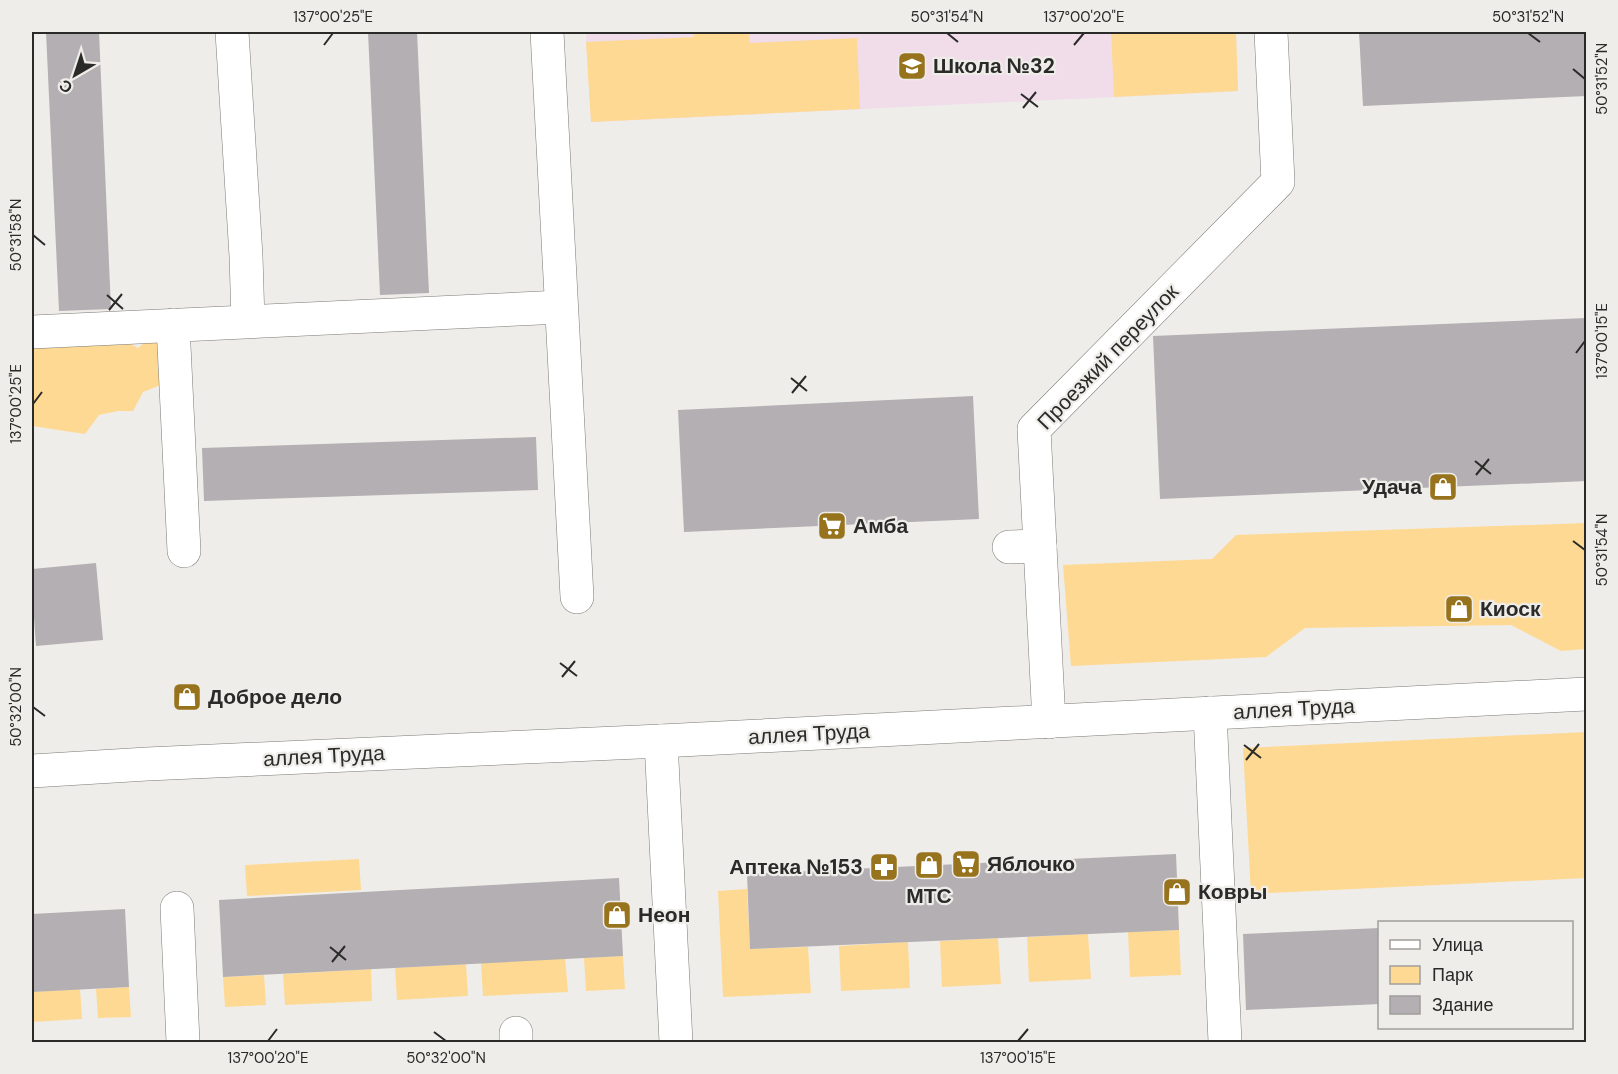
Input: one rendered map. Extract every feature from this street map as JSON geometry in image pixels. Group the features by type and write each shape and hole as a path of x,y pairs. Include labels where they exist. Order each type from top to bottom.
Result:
{"street":[{"path":"232,32 248,321"},
{"path":"547,32 577,597"},
{"name":"Проезжий переулок","path":"1049,722 1025,547 1034,429 1278,182 1271,32"},
{"path":"32,332 561,307"},
{"path":"173,325 184,551"},
{"name":"аллея Труда","path":"32,771 1587,694"},
{"path":"1210,713 1226,1042"},
{"path":"661,741 676,1042"},
{"path":"177,908 183,1042"}],"shaded area":[{"name":"Школа №32","path":"586,32 1236,32 1238,91 591,122"}],"green space":[{"path":"694,32 749,32 750,43 857,38 860,109 591,122 586,42 694,37"},
{"path":"1111,32 1236,32 1238,91 1114,97"},
{"path":"148,340 157,342 161,385 143,392 133,411 99,415 85,434 32,426 32,342 129,343 138,348"},
{"path":"1586,523 1586,649 1561,651 1511,625 1305,628 1266,657 1071,666 1063,565 1212,559 1236,535"},
{"path":"1586,732 1586,878 1251,894 1243,748"},
{"path":"359,859 361,890 247,896 245,865"},
{"path":"747,889 750,949 808,947 811,993 723,997 718,891"},
{"path":"1179,930 1181,975 1130,977 1128,932"},
{"path":"1088,934 1091,979 1029,982 1027,937"},
{"path":"998,938 1001,984 942,987 940,941"},
{"path":"908,942 910,988 841,991 839,946"},
{"path":"623,956 625,989 586,991 584,958"},
{"path":"565,958 568,992 483,996 481,963"},
{"path":"466,964 468,996 397,1000 395,968"},
{"path":"371,969 372,1001 285,1005 283,974"},
{"path":"264,975 266,1005 225,1007 223,977"},
{"path":"129,987 131,1017 98,1018 96,989"},
{"path":"80,989 82,1019 32,1022 32,992"}],"building":[{"path":"46,32 99,32 111,309 59,311"},
{"path":"368,32 417,32 429,293 380,295"},
{"path":"1359,32 1587,32 1587,96 1363,106"},
{"path":"1587,318 1587,481 1160,499 1153,336"},
{"path":"973,396 979,519 684,532 678,410"},
{"path":"536,437 538,490 204,501 202,448"},
{"path":"96,563 103,640 36,646 32,569"},
{"path":"1176,854 1179,930 750,949 747,874"},
{"path":"619,878 623,956 223,977 219,900"},
{"path":"125,909 129,987 32,992 32,914"},
{"path":"1378,928 1378,1004 1246,1010 1243,934"}],"place":[{"name":"Школа №32","path":"912,66"},
{"name":"Удача","path":"1443,487"},
{"name":"Амба","path":"832,526"},
{"name":"Киоск","path":"1459,609"},
{"name":"Доброе дело","path":"187,697"},
{"name":"Яблочко","path":"966,864"},
{"name":"МТС","path":"929,865"},
{"name":"Аптека №153","path":"884,867"},
{"name":"Ковры","path":"1177,892"},
{"name":"Неон","path":"617,915"}]}
